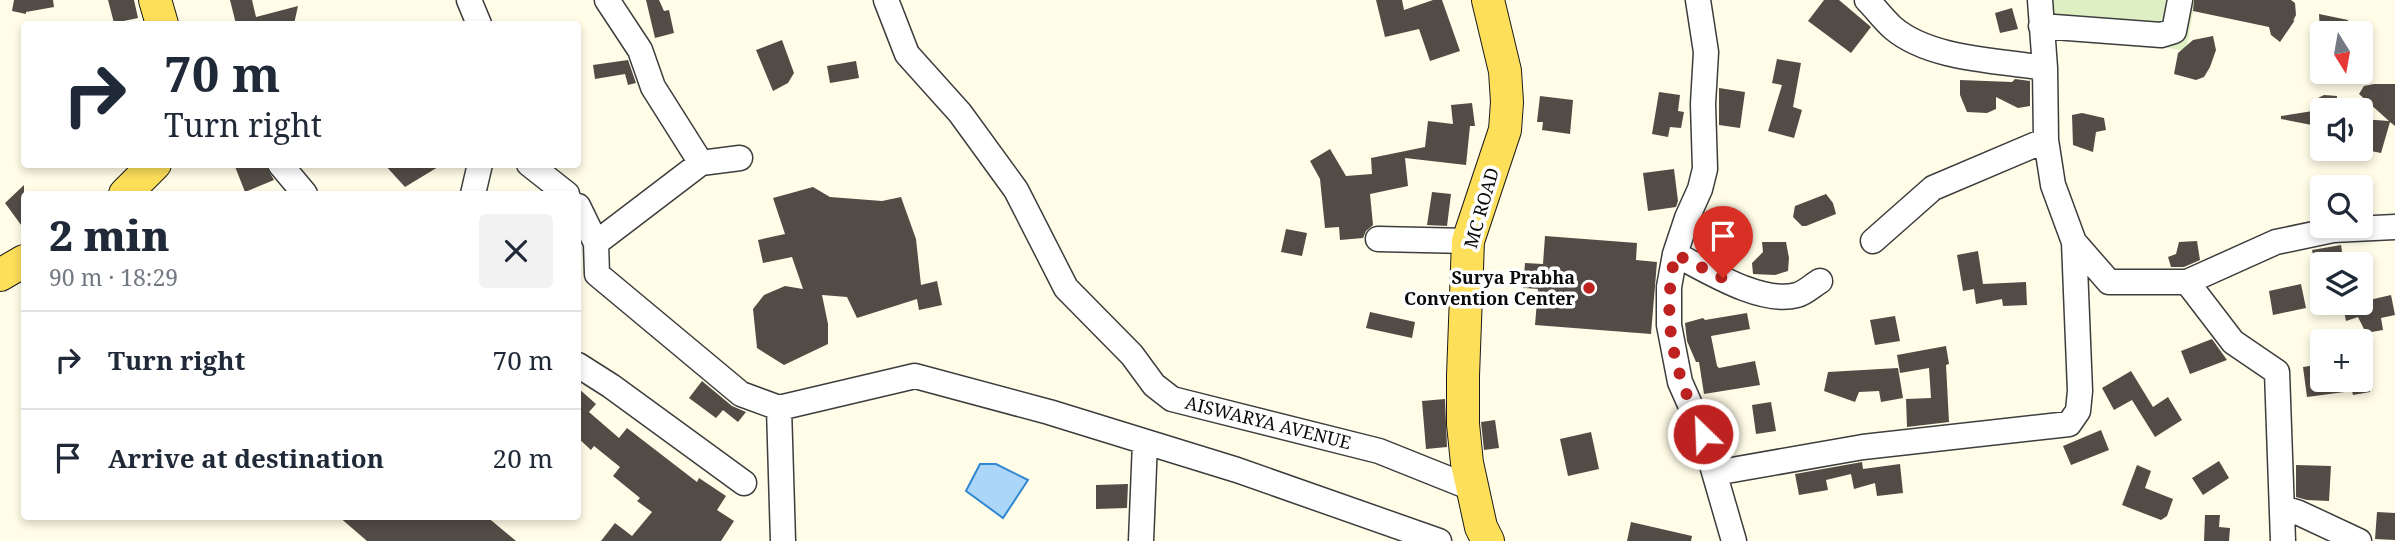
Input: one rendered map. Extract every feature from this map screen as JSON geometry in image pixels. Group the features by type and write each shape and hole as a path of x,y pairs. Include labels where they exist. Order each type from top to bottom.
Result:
{"main road":[{"path":"155,0 161,21"},
{"name":"MC ROAD","path":"1488,0 1505,71 1507,102 1505,130 1468,241 1463,424 1467,463 1481,527 1488,541"},
{"path":"128,191 151,168"},
{"path":"0,275 21,263"}],"street":[{"path":"469,0 478,21"},
{"path":"607,0 640,50 653,87 701,163"},
{"name":"AISWARYA AVENUE","path":"886,0 907,54 960,113 1016,190 1066,288 1132,355 1162,393 1172,399 1267,424 1379,450 1474,489"},
{"path":"1698,0 1706,52 1703,104 1705,169 1675,254 1669,287 1671,340 1681,382 1703,434 1734,541"},
{"path":"1867,0 1894,29 1927,47 1982,60 2045,68"},
{"path":"1715,472 1863,447 2069,424 2078,411 2080,391 2074,242 2053,186 2046,140 2040,0"},
{"path":"2041,26 2161,35 2174,30 2180,0"},
{"path":"1873,241 1933,188 2046,140"},
{"path":"596,243 701,163 740,158"},
{"path":"283,168 302,191"},
{"path":"474,191 479,168"},
{"path":"534,168 562,191"},
{"path":"581,212 596,243 597,274 741,394 779,408 915,376 1049,412 1237,470 1439,541"},
{"path":"2074,242 2109,282 2187,282 2276,242 2333,230 2395,227"},
{"path":"1378,239 1468,241"},
{"path":"1675,254 1748,290 1767,294 1797,295 1821,281"},
{"path":"2187,282 2233,342 2277,372 2283,541"},
{"path":"581,367 744,483"},
{"path":"779,408 783,541"},
{"path":"1141,541 1145,442"},
{"path":"2283,508 2359,541"}],"green space":[{"path":"2044,0 2195,0 2186,51 2041,26"}],"water":[{"path":"980,464 996,464 1028,480 1003,518 966,491"}],"building":[{"path":"14,0 53,0 54,7 26,14 12,11"},
{"path":"108,0 134,0 138,18 113,21"},
{"path":"230,0 252,0 256,17 298,6 295,21 235,21"},
{"path":"646,0 659,0 664,11 669,10 674,33 655,38"},
{"path":"1376,0 1402,0 1404,10 1433,0 1442,0 1460,51 1430,61 1419,29 1385,37"},
{"path":"1824,0 1839,0 1871,27 1851,53 1808,21"},
{"path":"2194,0 2291,0 2295,3 2296,15 2280,42 2271,35 2269,27 2193,11"},
{"path":"2012,8 2018,29 2000,33 1995,13"},
{"path":"2319,14 2348,21 2319,21"},
{"path":"2213,36 2216,50 2204,77 2196,80 2174,74 2178,53 2193,40"},
{"path":"782,40 794,73 788,83 773,91 756,50"},
{"path":"1777,59 1801,63 1793,107 1802,110 1794,138 1768,131 1782,85 1772,83"},
{"path":"628,60 636,83 628,85 625,74 595,79 593,65"},
{"path":"856,61 859,78 830,83 827,66"},
{"path":"2015,79 2030,81 2030,106 2018,108 1996,97 1996,109 1987,113 1967,112 1960,95 1960,80 2012,82"},
{"path":"2395,84 2395,126 2390,122 2381,153 2373,151 2373,120 2389,121 2373,107 2373,98 2363,98 2359,94 2364,86"},
{"path":"1719,88 1745,92 1740,128 1719,125"},
{"path":"1659,92 1680,95 1678,111 1684,112 1681,128 1670,127 1668,137 1652,134"},
{"path":"2324,95 2337,96 2337,98 2318,98"},
{"path":"1540,96 1573,100 1570,134 1542,130 1543,122 1537,122"},
{"path":"1472,103 1475,126 1470,126 1466,165 1405,158 1408,186 1370,194 1373,225 1363,238 1340,240 1339,227 1325,228 1320,179 1310,161 1330,149 1346,176 1372,174 1371,158 1425,147 1428,121 1453,124 1451,105"},
{"path":"2310,111 2310,125 2281,119 2281,116"},
{"path":"2082,113 2104,118 2106,130 2096,132 2093,152 2073,145 2072,115"},
{"path":"236,168 267,168 274,180 245,191"},
{"path":"388,168 436,168 405,187"},
{"path":"1674,169 1678,201 1676,207 1648,211 1643,173"},
{"path":"24,185 24,191 21,191 21,225 5,203"},
{"path":"813,187 830,197 882,201 901,197 916,239 921,285 937,281 942,305 919,310 917,299 857,318 847,297 822,295 828,324 828,344 784,365 757,348 753,309 764,295 785,286 803,289 792,257 763,263 758,240 785,234 773,198"},
{"path":"1432,192 1451,194 1447,226 1427,225"},
{"path":"1826,194 1833,203 1836,214 1806,226 1802,226 1793,217 1795,206"},
{"path":"1286,229 1307,233 1302,256 1281,252"},
{"path":"1545,236 1637,243 1636,260 1657,262 1651,334 1535,325 1538,289 1523,288 1525,263 1543,264"},
{"path":"2197,241 2200,260 2184,267 2171,267 2168,257 2176,254 2179,242"},
{"path":"1762,242 1786,242 1788,271 1775,275 1753,274 1752,263 1763,252"},
{"path":"2341,245 2342,252 2312,252"},
{"path":"1978,251 1983,284 2026,282 2027,305 2003,306 2002,299 1976,304 1974,289 1963,291 1957,255"},
{"path":"2301,284 2306,308 2273,315 2269,291"},
{"path":"2391,295 2395,315 2381,318 2383,330 2373,332 2373,329 2364,329 2358,317 2346,321 2345,315 2373,315 2373,299"},
{"path":"1370,312 1415,322 1412,338 1366,328"},
{"path":"1747,313 1750,329 1711,336 1719,368 1755,361 1760,385 1704,394 1699,362 1696,362 1687,341 1685,323"},
{"path":"1895,316 1900,341 1875,345 1870,320"},
{"path":"2212,339 2227,360 2190,374 2181,351"},
{"path":"1946,346 1949,364 1946,365 1949,422 1907,427 1906,399 1931,398 1929,368 1900,373 1897,355"},
{"path":"2310,366 2310,392 2344,392 2307,397 2303,367"},
{"path":"1898,368 1903,398 1881,402 1879,391 1859,392 1855,402 1824,391 1828,372"},
{"path":"2131,371 2153,407 2168,397 2182,420 2155,437 2132,400 2114,410 2102,388"},
{"path":"702,381 732,406 746,412 738,422 723,410 716,418 689,398"},
{"path":"581,391 596,404 589,412 619,438 627,428 697,482 699,478 726,496 717,510 734,521 721,541 601,541 615,523 632,536 652,512 637,501 640,498 613,476 620,467 594,446 591,450 581,441"},
{"path":"1445,399 1447,447 1426,449 1422,401"},
{"path":"1771,402 1776,431 1756,434 1752,405"},
{"path":"1495,420 1499,448 1484,450 1481,422"},
{"path":"2101,430 2109,450 2071,465 2063,446"},
{"path":"1591,432 1599,469 1568,476 1560,439"},
{"path":"2219,461 2229,478 2203,495 2192,478"},
{"path":"1862,462 1863,469 1900,464 1903,493 1877,496 1875,483 1854,489 1851,474 1826,480 1828,490 1799,495 1795,474"},
{"path":"2137,465 2151,471 2145,488 2173,499 2167,516 2161,520 2122,505"},
{"path":"2296,465 2331,466 2329,501 2296,497"},
{"path":"1128,484 1127,508 1096,509 1096,485"},
{"path":"2377,512 2395,513 2395,540 2375,539"},
{"path":"2205,515 2220,515 2219,527 2230,528 2229,541 2204,541"},
{"path":"343,520 491,520 516,541 367,541"},
{"path":"1631,522 1692,536 1691,541 1627,541"}],"place":[{"name":"Surya Prabha Convention Center","path":"1589,288"}],"route":[{"path":"1703,434 1681,382 1671,340 1669,287 1675,254 1723,278"}]}
